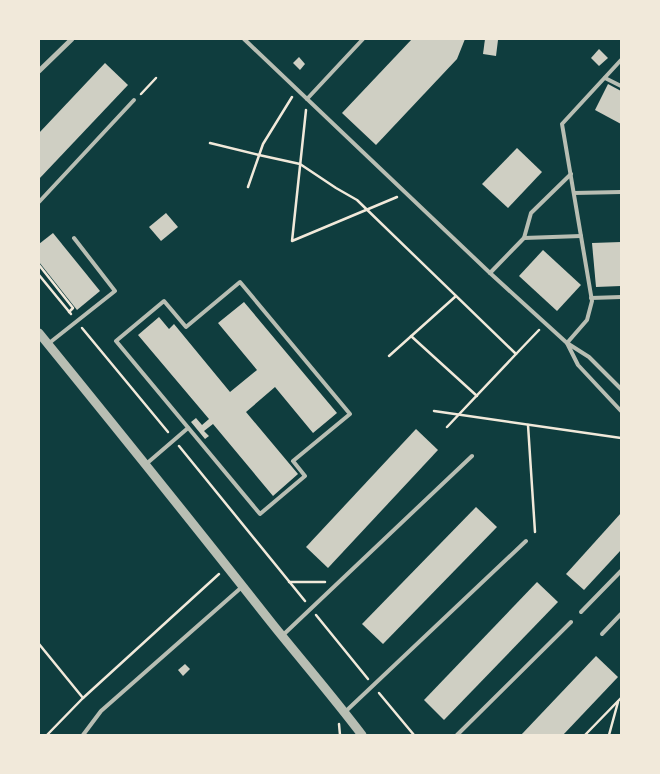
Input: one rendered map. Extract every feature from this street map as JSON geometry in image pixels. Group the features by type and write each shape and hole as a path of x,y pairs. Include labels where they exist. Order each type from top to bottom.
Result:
{"street":[{"path":"39,71 72,39"},
{"path":"39,333 362,735"}],"lane":[{"path":"244,39 490,273 567,343 589,357 621,389"},
{"path":"307,99 364,39"},
{"path":"567,343 586,320 592,301 562,124 621,60"},
{"path":"605,78 621,86"},
{"path":"39,202 134,100"},
{"path":"490,273 524,238 531,214 571,174"},
{"path":"574,194 621,192"},
{"path":"524,238 581,236"},
{"path":"48,344 115,291 74,238"},
{"path":"240,282 350,414 294,461 306,476 260,514 188,428 116,341 164,301 186,327 240,282"},
{"path":"591,298 621,297"},
{"path":"567,343 578,365 621,411"},
{"path":"146,465 188,428"},
{"path":"282,635 472,456"},
{"path":"345,712 526,541"},
{"path":"581,612 621,570"},
{"path":"84,735 101,711 243,586"},
{"path":"602,634 621,614"},
{"path":"457,735 570,622"}],"path":[{"path":"134,100 156,78"},
{"path":"248,187 263,144 296,89"},
{"path":"307,99 292,241 406,194"},
{"path":"210,143 300,164 357,200 516,354"},
{"path":"39,265 74,308 69,312"},
{"path":"39,275 414,735"},
{"path":"389,356 456,296"},
{"path":"448,426 545,323"},
{"path":"411,336 477,396"},
{"path":"434,411 621,438"},
{"path":"528,425 535,532"},
{"path":"47,735 84,698 228,566"},
{"path":"290,582 339,582"},
{"path":"39,644 84,698"},
{"path":"585,735 620,699"},
{"path":"609,735 620,699"}],"building":[{"path":"412,39 465,39 457,59 376,145 342,113"},
{"path":"485,39 498,40 496,56 483,54"},
{"path":"599,49 608,58 599,66 591,58"},
{"path":"299,57 305,64 300,70 293,63"},
{"path":"105,63 128,85 39,179 39,133"},
{"path":"608,84 621,91 621,124 595,110"},
{"path":"517,148 542,172 508,208 482,184"},
{"path":"166,213 178,227 161,241 149,227"},
{"path":"53,233 100,291 77,310 39,262 39,244"},
{"path":"621,242 621,286 596,287 592,243"},
{"path":"543,250 581,285 557,311 519,276"},
{"path":"244,302 337,413 313,433 275,387 246,412 298,474 273,496 213,424 204,431 209,436 205,439 191,422 196,418 202,425 209,419 138,335 159,317 169,329 174,324 230,392 257,370 218,323"},
{"path":"416,429 438,450 328,568 306,547"},
{"path":"476,507 497,527 383,644 362,624"},
{"path":"621,513 621,550 584,590 566,574"},
{"path":"537,582 558,602 444,720 424,700"},
{"path":"596,656 618,677 563,735 521,735"},
{"path":"185,664 190,669 183,676 178,670"}]}
